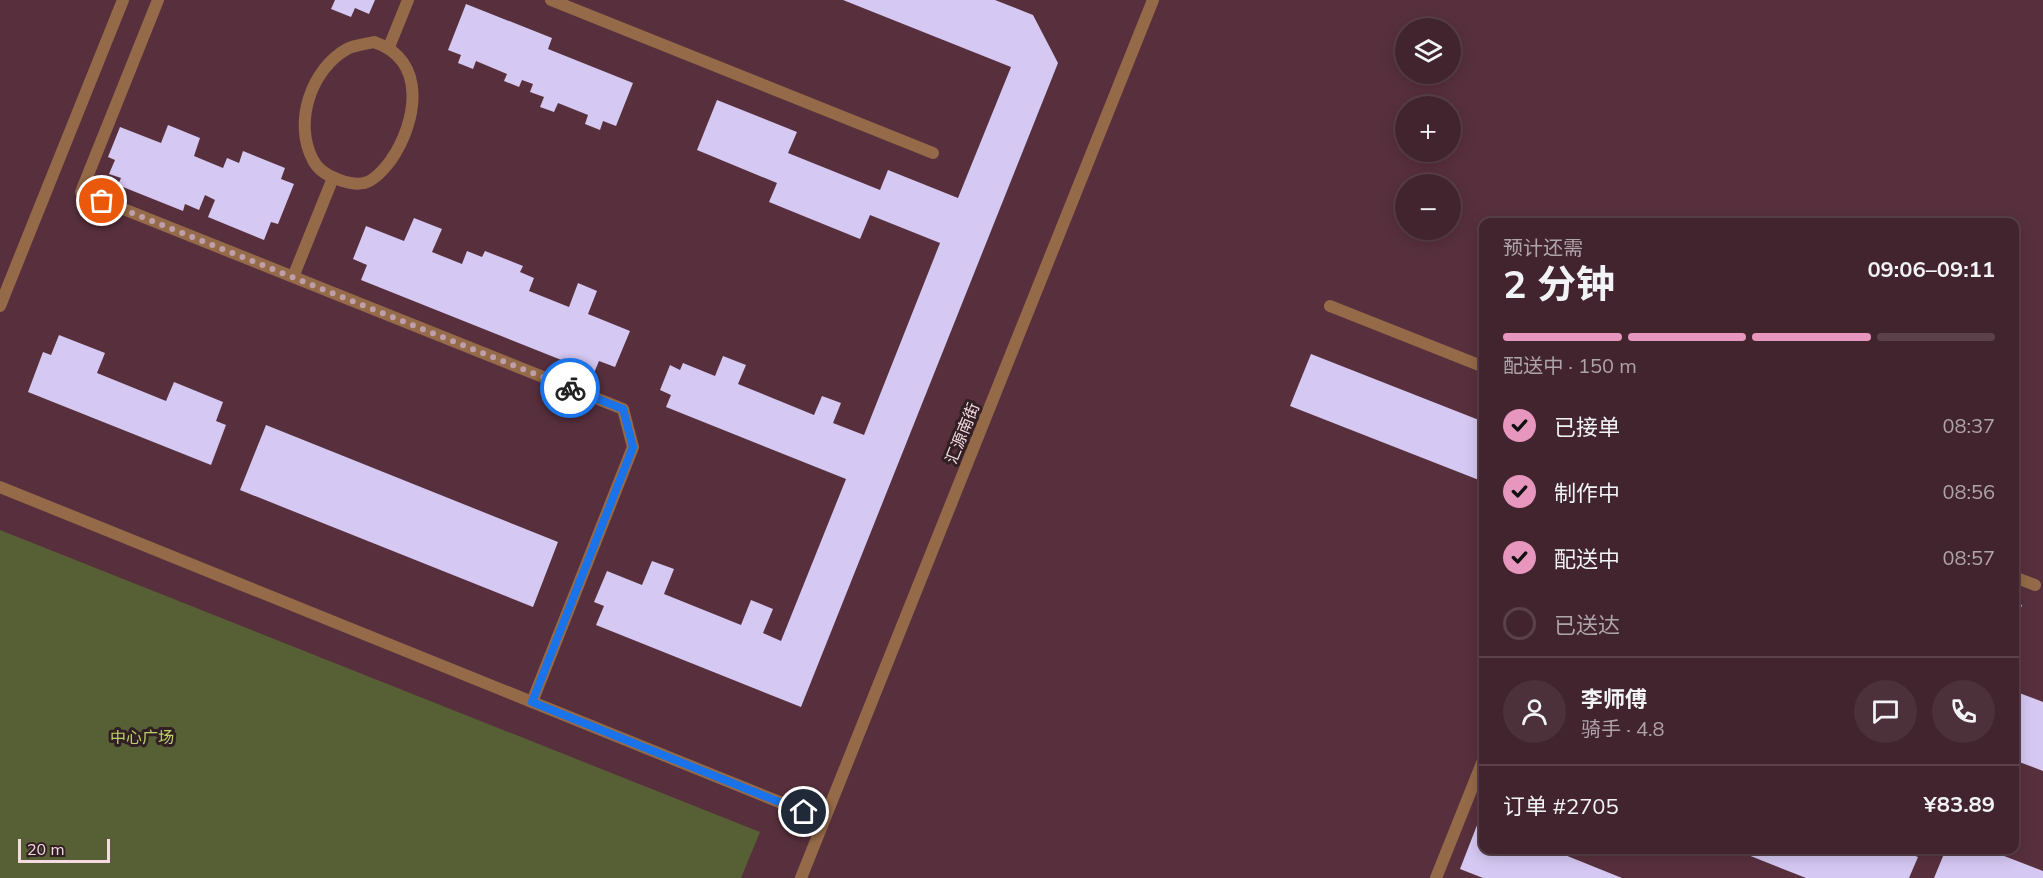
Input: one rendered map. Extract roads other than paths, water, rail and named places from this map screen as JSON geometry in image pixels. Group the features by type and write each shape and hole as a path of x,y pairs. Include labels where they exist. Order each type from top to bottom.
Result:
{"street":[{"path":"0,306 123,0"},
{"path":"158,0 81,192 623,409 633,447 532,702"},
{"path":"389,47 408,0"},
{"path":"552,0 933,153"},
{"name":"汇源南街","path":"801,878 1153,0"},
{"path":"374,42 389,47 404,64 412,83 413,105 408,127 398,150 385,169 364,183 345,182 326,175 315,165 306,147 304,119 314,87 326,66 348,48 374,42"},
{"path":"293,277 333,178"},
{"path":"1330,306 1479,365"},
{"path":"0,487 825,820"},
{"path":"2019,579 2035,585"},
{"path":"1436,878 1479,770"}],"park label":[{"name":"中心广场","path":"142,737"}]}
